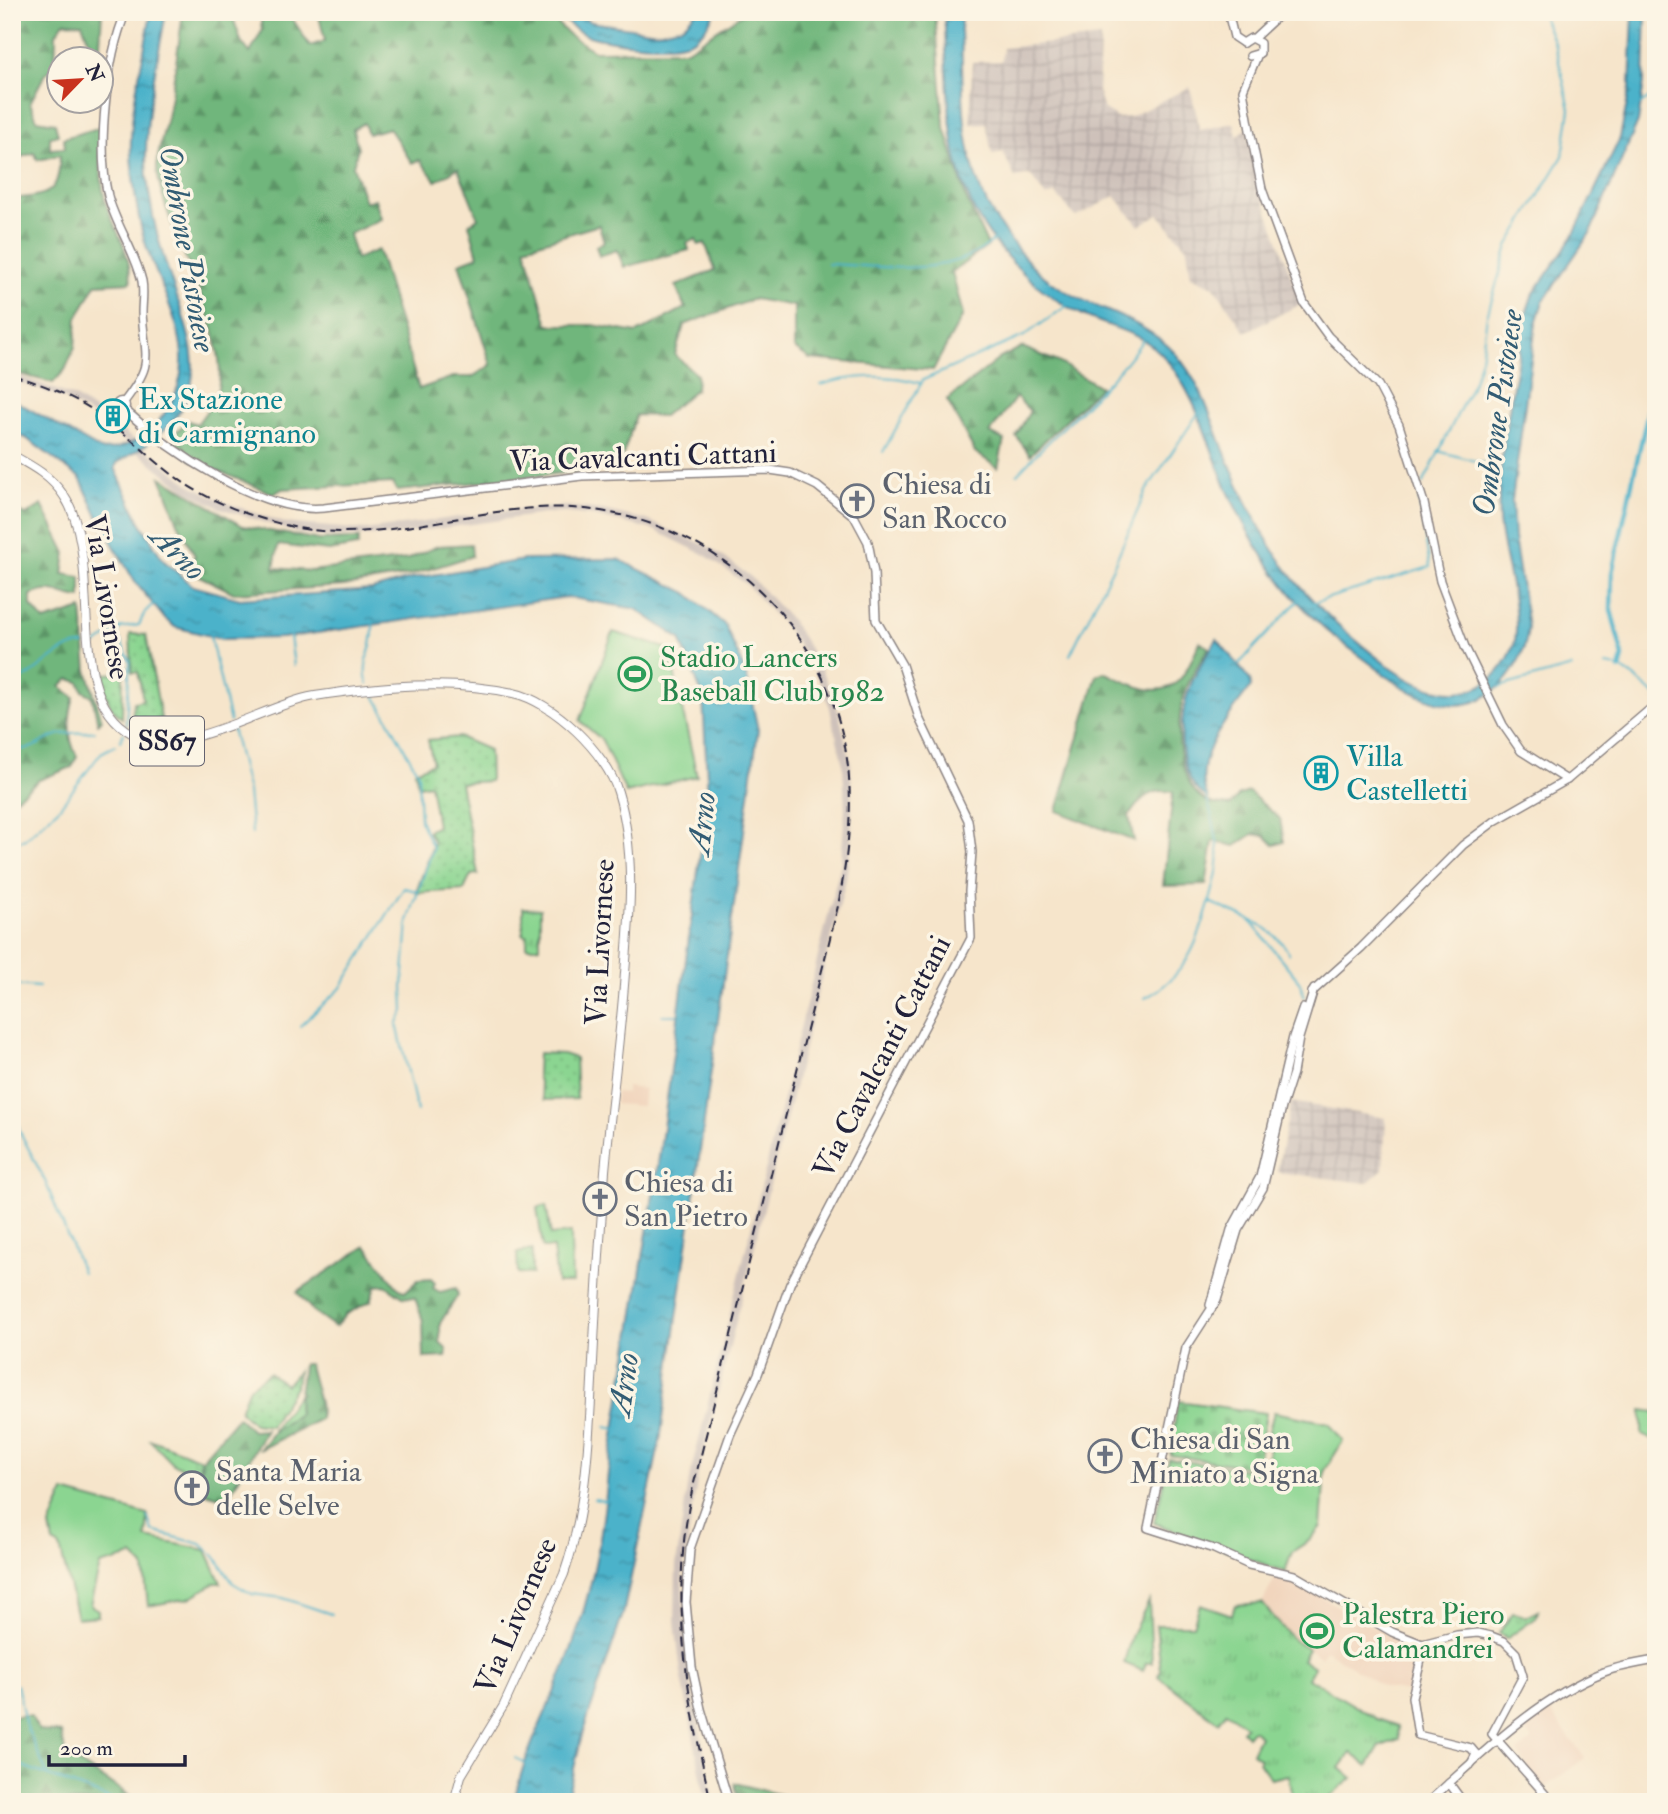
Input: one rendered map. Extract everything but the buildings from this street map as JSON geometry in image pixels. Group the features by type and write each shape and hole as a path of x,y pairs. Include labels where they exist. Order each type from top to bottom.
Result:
{"main road":[{"name":"Via Livornese","path":"12,455 50,479 63,494 79,526 94,679 109,713 130,732 154,741 185,739 302,699 385,687 431,687 517,694 537,702 557,717 584,740 609,771 625,825 631,904 605,1172 587,1476 572,1552 549,1610 503,1705 471,1755 454,1802"}],"street":[{"name":"Via Cavalcanti Cattani","path":"126,12 110,61 105,120 106,181 114,215 142,282 148,359 141,380 124,406 138,423 189,462 289,508 300,509 582,476 770,470 797,476 832,497 854,516 863,530 872,556 876,620 902,665 919,718 968,820 972,843 969,891 972,928 968,947 790,1284 690,1549 686,1602 692,1667 701,1709 729,1802"},
{"path":"1227,12 1234,37 1243,43 1257,40"},
{"path":"1282,12 1257,40 1254,68 1244,88 1244,100 1262,189 1272,220 1310,314 1328,336 1378,385 1399,425 1424,503 1440,581 1507,733 1521,751 1567,780"},
{"path":"1243,43 1243,51 1254,55"},
{"path":"1552,1802 1492,1734 1523,1676 1516,1653 1504,1642 1478,1633 1422,1644 1392,1632 1294,1575 1249,1565 1214,1549 1162,1533 1149,1525 1186,1348 1205,1319 1231,1230 1260,1177 1293,1037 1304,1003 1314,989 1378,931 1463,845 1495,821 1567,780 1654,705"},
{"path":"1422,1644 1422,1656 1412,1697 1418,1735 1471,1748 1476,1754 1470,1766"},
{"path":"1428,1802 1508,1732 1594,1676 1656,1660"},
{"path":"1508,1732 1505,1741 1508,1749"},
{"path":"1449,1783 1463,1802"}],"shaded area":[{"path":"1100,38 1098,91 1104,110 1117,118 1130,117 1190,87 1200,130 1234,123 1237,137 1247,128 1256,178 1301,304 1245,332 1214,286 1191,276 1187,248 1158,214 1139,226 1115,196 1076,217 1055,193 1046,197 1030,175 1015,178 1003,152 992,154 986,123 970,124 972,62 1002,61 1003,48"},
{"path":"12,373 75,397 110,421 189,484 224,502 285,523 365,530 503,511 566,506 603,510 647,520 711,548 751,577 792,621 818,662 837,706 851,763 852,834 846,879 698,1474 682,1580 688,1669 714,1802 706,1802 681,1673 675,1622 676,1566 687,1488 841,863 845,808 843,765 829,705 813,667 787,629 746,584 705,555 654,530 595,516 558,512 393,535 334,537 300,534 220,508 185,490 91,415 63,398 12,380"},
{"path":"626,1087 644,1089 642,1106 615,1104 616,1092 626,1093"},
{"path":"1291,1102 1386,1118 1383,1169 1367,1183 1277,1172"},
{"path":"1276,1576 1291,1579 1389,1636 1420,1648 1407,1692 1385,1688 1326,1650 1321,1657 1293,1640 1262,1603"},
{"path":"1547,1708 1585,1758 1544,1788 1517,1752 1533,1740 1523,1726"}],"green space":[{"path":"12,12 102,12 100,46 88,46 82,23 64,22 56,34 56,46 46,46 46,73 30,103 37,120 55,123 58,135 50,137 50,149 65,148 64,138 101,127 102,185 106,204 125,250 131,282 96,284 77,318 75,347 65,370 53,383 12,372 12,199 35,196 50,190 57,178 60,155 38,160 34,153 21,157 12,165"},
{"path":"183,12 231,12 241,41 250,53 262,31 260,12 288,12 310,46 325,41 318,12 546,12 569,35 595,51 687,50 745,12 935,12 944,124 966,198 988,246 952,272 963,315 933,370 810,359 794,348 794,306 754,299 684,325 675,355 697,375 696,389 663,416 636,415 619,467 397,491 392,483 282,489 274,494 191,460 175,443 174,434 188,421 197,424 212,402 218,388 220,365 207,312 162,195 157,170 172,92","holes":["364,123 368,134 389,128 412,163 420,160 436,181 458,168 478,218 469,224 478,256 459,263 491,365 472,377 453,377 419,389 378,250 356,259 349,234 381,219 375,199 365,202 353,166 358,148 353,129","599,225 604,242 596,246 599,256 617,250 624,267 689,250 687,243 696,239 698,245 705,243 715,270 676,286 685,308 637,333 593,325 548,325 525,247"]},
{"path":"1022,347 1058,362 1100,387 1030,455 1016,436 1030,411 1016,397 990,433 1004,440 998,468 975,452 947,400 1000,358"},
{"path":"161,477 243,526 319,540 359,539 358,546 329,551 278,545 274,568 311,571 408,559 438,546 471,544 472,556 411,575 344,586 234,593 189,571 188,564 195,556 178,523"},
{"path":"42,505 66,553 63,574 81,577 81,598 57,592 39,592 31,595 31,606 44,621 82,609 87,670 102,720 98,724 92,696 83,691 79,682 69,679 60,686 74,697 69,727 77,756 72,767 39,780 12,801 12,641 21,638 12,627 12,509 26,515"},
{"path":"613,632 669,649 697,776 626,793 602,740 580,721"},
{"path":"130,634 146,635 164,735 145,734 131,727 134,702 143,700 138,672 132,672"},
{"path":"1200,642 1209,648 1189,683 1179,723 1181,754 1189,783 1197,794 1216,804 1230,806 1239,795 1249,792 1280,819 1284,842 1274,845 1265,836 1253,834 1235,846 1213,841 1206,885 1163,886 1173,792 1152,793 1137,804 1129,816 1134,841 1057,811 1097,675 1104,672 1133,685 1154,690 1164,689 1181,678"},
{"path":"123,673 122,718 110,704 104,680 105,674"},
{"path":"459,737 489,750 490,781 460,783 478,874 471,875 464,890 416,893 434,842 428,831 437,826 430,784 418,786 415,771 433,763 428,740"},
{"path":"523,908 540,909 540,947 527,947 527,935 523,935"},
{"path":"538,1053 563,1054 575,1058 577,1099 544,1100 537,1075"},
{"path":"546,1205 551,1235 571,1233 572,1283 557,1283 553,1248 543,1248 537,1208"},
{"path":"366,1246 397,1287 405,1292 418,1280 431,1279 435,1283 433,1288 440,1292 456,1288 458,1295 440,1323 440,1342 447,1350 446,1357 424,1358 423,1321 415,1298 403,1297 385,1285 376,1286 371,1301 346,1314 335,1327 313,1311 297,1292"},
{"path":"532,1250 532,1274 518,1273 517,1253"},
{"path":"303,1364 309,1364 320,1419 259,1450 273,1432 299,1414"},
{"path":"298,1371 296,1385 270,1426 254,1424 240,1411 249,1387 269,1373 286,1385"},
{"path":"298,1395 299,1414 273,1432 273,1430"},
{"path":"1178,1401 1266,1413 1257,1468 1170,1455"},
{"path":"1642,1410 1656,1412 1656,1442 1642,1435"},
{"path":"1274,1412 1329,1423 1343,1441 1325,1470 1321,1526 1310,1540 1292,1552 1285,1572 1154,1523 1169,1459 1268,1473 1269,1430"},
{"path":"238,1417 252,1431 266,1430 227,1499 199,1491 202,1459"},
{"path":"149,1439 201,1459 197,1479 184,1468 173,1464"},
{"path":"64,1492 148,1515 146,1538 206,1550 221,1583 215,1583 189,1598 148,1606 144,1567 133,1556 100,1565 90,1605 98,1610 98,1616 77,1618 60,1547 53,1543 50,1526"},
{"path":"1149,1601 1152,1663 1146,1663 1143,1671 1124,1663 1132,1634"},
{"path":"1262,1603 1293,1640 1308,1649 1302,1660 1314,1667 1308,1678 1377,1719 1398,1726 1399,1739 1379,1747 1368,1766 1351,1753 1340,1768 1352,1778 1324,1802 1293,1802 1288,1775 1271,1779 1259,1762 1260,1759 1252,1753 1260,1736 1252,1730 1247,1736 1242,1731 1246,1726 1226,1712 1218,1722 1158,1676 1161,1671 1156,1625 1193,1625 1200,1604 1232,1615 1235,1605"},
{"path":"1538,1611 1536,1618 1506,1639 1499,1633 1513,1613 1526,1617"},
{"path":"30,1715 39,1730 61,1733 66,1755 140,1802 12,1802 12,1717"},
{"path":"735,1783 785,1796 789,1802 738,1802"}],"water":[{"name":"Arno","path":"151,12 166,12 148,115 147,177 158,236 191,348 193,372 188,396 175,418 152,440 117,463 115,468 139,520 163,560 193,586 240,599 372,590 414,578 524,560 618,559 687,593 725,625 746,674 758,730 660,1441 623,1614 582,1735 566,1802 514,1802 529,1751 572,1647 598,1548 658,1165 708,797 703,697 680,639 636,609 567,597 282,638 222,639 175,627 165,619 135,582 102,525 80,478 26,438 12,433 12,399 101,450 125,446 146,434 157,423 173,400 181,377 182,354 178,332 144,239 137,208 131,155 132,120"},
{"path":"554,12 573,12 591,22 657,32 683,26 696,12 715,12 705,29 694,39 680,44 653,45 586,35"},
{"path":"944,12 960,12 966,135 978,183 1002,229 1030,263 1051,282 1076,297 1150,332 1175,353 1201,393 1230,465 1260,528 1294,579 1336,624 1391,668 1425,687 1451,692 1477,688 1488,681 1499,671 1514,645 1516,617 1499,520 1499,497 1504,446 1525,317 1532,296 1573,236 1620,138 1630,88 1633,12 1646,12 1644,82 1638,122 1590,233 1543,302 1536,323 1512,500 1514,538 1528,627 1527,638 1514,669 1491,693 1467,704 1438,703 1424,698 1398,684 1327,631 1280,580 1246,528 1228,491 1194,405 1165,358 1147,342 1083,315 1053,297 1024,274 999,247 979,219 967,195 953,144"},
{"path":"1217,639 1250,680 1251,687 1223,725 1208,753 1204,783 1208,798 1197,789 1190,777 1182,747 1182,731 1190,687"}],"waterway":[{"name":"Ombrone Pistoiese","path":"1423,484 1474,381 1481,358 1487,316 1508,246 1563,156 1570,109 1555,45 1541,12"},
{"path":"1639,105 1656,94"},
{"path":"828,264 893,268 937,265 977,252 994,240"},
{"path":"883,452 923,380 1024,336 1068,305"},
{"path":"1017,474 1099,391 1143,340"},
{"path":"1620,669 1623,657 1611,610 1612,573 1656,375"},
{"path":"821,385 870,377 920,383"},
{"path":"1070,655 1146,491 1199,412"},
{"name":"Ombrone Pistoiese","path":"1438,451 1494,466"},
{"path":"1312,603 1430,567 1419,498"},
{"path":"1238,665 1299,600"},
{"path":"126,724 130,661 117,634 120,628 139,625 145,612 154,603"},
{"path":"368,684 366,669 373,625"},
{"path":"93,646 117,631"},
{"path":"210,636 230,722"},
{"path":"290,636 294,666"},
{"path":"12,683 21,680 65,650 84,645"},
{"path":"1605,665 1620,668 1656,696"},
{"path":"1499,687 1572,667"},
{"path":"373,692 418,773 420,820 433,848 408,921 403,986 404,1011 397,1024 417,1111"},
{"path":"232,728 248,792 252,833"},
{"path":"12,747 30,748 58,735 95,731"},
{"path":"120,741 124,733"},
{"path":"12,850 16,842 25,839 59,808 101,753 116,745"},
{"path":"1145,998 1181,968 1196,942 1206,913 1217,873 1218,855 1215,828 1206,795"},
{"path":"300,1026 340,989 404,888 417,891"},
{"path":"1210,902 1265,928 1283,944 1289,954"},
{"path":"1251,922 1299,981 1305,997"},
{"path":"12,985 39,987"},
{"path":"662,1015 677,1015"},
{"path":"12,1102 20,1132 46,1183 82,1272"},
{"path":"606,1427 616,1429"},
{"path":"594,1499 605,1501"},
{"path":"148,1517 152,1531 201,1544 215,1556 233,1583 252,1594 283,1598 331,1614"},
{"path":"17,1685 26,1726 48,1776"},
{"path":"515,1758 524,1762"},
{"path":"12,1762 118,1802"}],"railway":[{"path":"12,375 61,393 95,411 166,470 199,492 236,510 289,526 360,532 501,511 572,508 623,516 672,532 717,556 756,588 791,625 818,668 837,716 848,767 849,820 844,871 838,906 692,1491 685,1531 682,1570 684,1647 688,1686 711,1802"}],"place":[{"name":"Ex Stazione di Carmignano","path":"113,416"},
{"name":"Chiesa di San Rocco","path":"857,501"},
{"name":"Stadio Lancers Baseball Club 1982","path":"635,674"},
{"name":"Villa Castelletti","path":"1321,773"},
{"name":"Chiesa di San Pietro","path":"600,1199"},
{"name":"Chiesa di San Miniato a Signa","path":"1105,1456"},
{"name":"Santa Maria delle Selve","path":"192,1488"},
{"name":"Palestra Piero Calamandrei","path":"1317,1631"}]}
